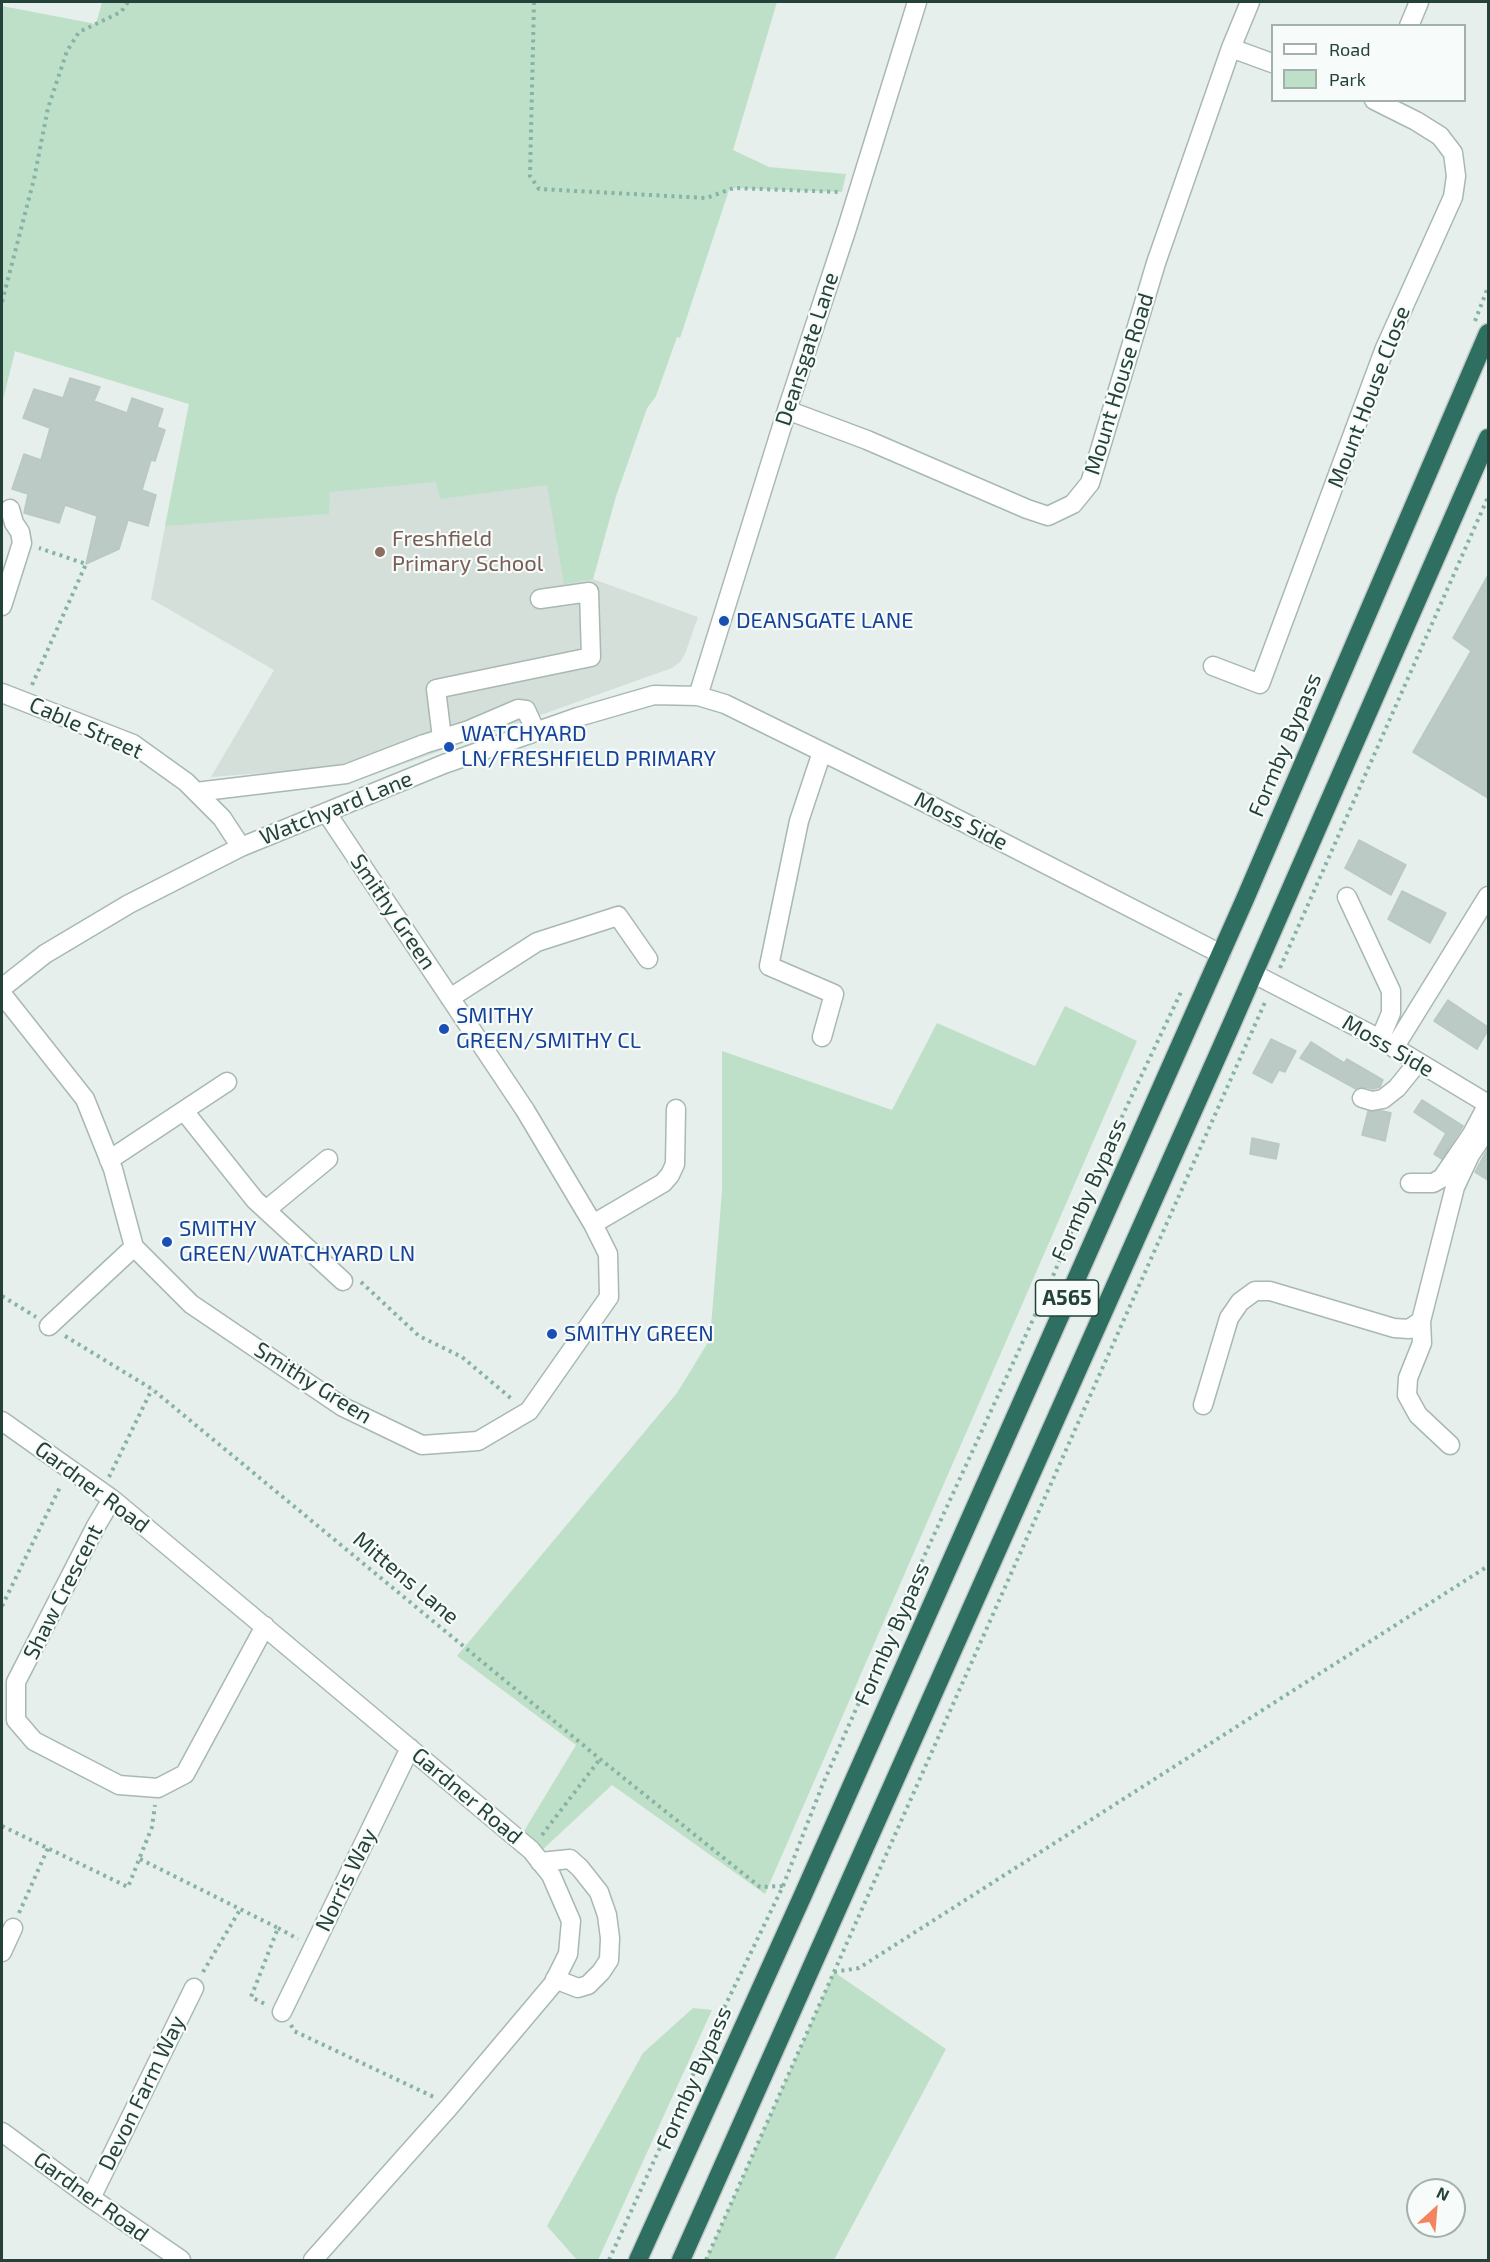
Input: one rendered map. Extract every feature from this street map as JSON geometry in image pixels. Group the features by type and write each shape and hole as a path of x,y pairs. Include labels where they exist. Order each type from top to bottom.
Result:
{"highway":[{"name":"Formby Bypass","path":"638,2260 803,1895 1221,954 1479,332"},
{"name":"A565","path":"681,2260 1254,974 1488,438"}],"street":[{"name":"Deansgate Lane","path":"698,696 916,2"},
{"name":"Mount House Road","path":"787,410 867,440 1026,509 1048,516 1073,504 1090,483 1156,263 1231,48 1250,2"},
{"path":"1410,24 1419,2"},
{"path":"1231,48 1271,63"},
{"name":"Mount House Close","path":"1214,666 1260,684 1385,348 1453,197 1456,176 1453,153 1440,136 1378,102"},
{"path":"2,606 22,543 10,509"},
{"path":"442,738 436,688 591,657 589,592 540,599"},
{"name":"Cable Street","path":"2,693 133,744 186,782 222,818 241,847"},
{"name":"Watchyard Lane","path":"2,988 45,954 120,909 241,847 444,764 578,717 654,695 698,696"},
{"name":"Moss Side","path":"698,696 725,704 1221,954"},
{"path":"196,792 346,774 469,730 518,709 526,710 536,732"},
{"path":"822,752 799,821 769,966 834,994 822,1037"},
{"name":"Smithy Green","path":"2,994 85,1099 109,1160 134,1246 191,1304 343,1407 422,1445 478,1441 530,1411 609,1297 608,1254 593,1224 525,1110 326,812"},
{"path":"1387,1044 1488,896"},
{"path":"1347,897 1391,991 1387,1044"},
{"path":"450,998 537,942 618,916 648,959"},
{"name":"Moss Side","path":"1254,974 1387,1044 1488,1104"},
{"path":"1362,1098 1372,1101 1383,1099 1397,1088 1418,1062"},
{"path":"109,1160 227,1082"},
{"path":"1410,1183 1433,1183 1442,1178 1472,1134 1488,1104"},
{"path":"593,1224 663,1184 675,1164 676,1109"},
{"path":"184,1110 255,1200 343,1281"},
{"path":"1450,1445 1418,1415 1407,1395 1408,1378 1422,1343 1421,1322 1455,1187 1470,1155 1488,1128"},
{"path":"266,1210 328,1159"},
{"path":"49,1326 134,1246"},
{"path":"1203,1405 1229,1317 1240,1302 1255,1291 1270,1291 1394,1328 1409,1329 1421,1322"},
{"name":"Gardner Road","path":"2,1421 107,1496 265,1626 535,1856 551,1875 571,1921 568,1954 555,1979 451,2105 313,2260"},
{"name":"Shaw Crescent","path":"107,1496 96,1526 16,1682 16,1720 34,1742 119,1785 158,1788"},
{"path":"158,1788 185,1774 265,1626"},
{"name":"Norris Way","path":"282,2012 410,1748"},
{"path":"535,1856 570,1859 599,1892 607,1915 610,1938 609,1960 601,1972 588,1985 578,1988 555,1979"},
{"path":"2,1952 13,1928"},
{"name":"Devon Farm Way","path":"91,2198 194,1988"},
{"name":"Gardner Road","path":"2,2132 91,2198 181,2260"}],"path":[{"path":"2,302 34,179 48,108 68,51 79,32 121,12 128,2"},
{"path":"534,2 530,176 539,189 706,198 734,188 858,192"},
{"path":"1479,332 1488,287"},
{"path":"706,2260 1488,497"},
{"path":"22,543 86,564 25,701"},
{"path":"609,2260 711,2035 783,1886 822,1786 910,1587 1053,1276 1101,1161 1183,988"},
{"path":"343,1281 355,1276 419,1335 462,1358 509,1398 530,1411"},
{"name":"Mittens Lane","path":"2,1296 152,1389 600,1760 760,1887 783,1886"},
{"path":"107,1496 152,1389"},
{"path":"2,1606 69,1469"},
{"path":"834,1971 859,1968 1488,1566"},
{"path":"535,1856 600,1760"},
{"path":"2,1826 128,1887 152,1827 158,1788"},
{"path":"13,1928 48,1848"},
{"path":"194,1988 241,1908"}],"shaded area":[{"name":"Freshfield Primary School","path":"14,351 656,396 647,408 616,496 593,579 698,617 685,654 672,668 356,781 354,766 211,777 274,670 151,599 189,404"}],"green space":[{"path":"102,2 777,2 733,150 769,167 846,174 842,192 734,188 729,190 680,338 677,337 656,396 647,408 616,496 593,579 564,584 547,485 440,499 436,482 330,492 329,514 165,526 189,404 15,351 2,404 2,6 96,24"},
{"path":"1065,1006 1137,1041 765,1894 612,1785 539,1853 521,1836 576,1745 457,1656 677,1393 710,1339 722,1191 722,1051 892,1110 937,1023 1035,1066"},
{"path":"834,1972 946,2049 834,2260 706,2260"},
{"path":"693,2008 712,2010 598,2260 577,2260 547,2226 643,2053"}],"building":[{"path":"70,378 100,387 94,401 127,413 132,398 163,409 157,427 165,430 155,461 151,460 142,490 156,495 148,526 128,520 119,549 86,564 97,516 65,505 59,523 24,513 28,494 12,489 24,454 41,460 50,428 23,418 34,389 63,398"},
{"path":"1488,575 1488,798 1413,752 1471,651 1453,638"},
{"path":"1359,840 1406,865 1391,895 1345,868"},
{"path":"1402,891 1446,913 1430,943 1388,919"},
{"path":"1448,1000 1488,1027 1477,1049 1434,1021"},
{"path":"1271,1039 1296,1051 1285,1072 1279,1070 1272,1083 1253,1073"},
{"path":"1311,1042 1344,1063 1347,1059 1383,1080 1380,1087 1356,1089 1300,1058"},
{"path":"1422,1100 1463,1126 1442,1159 1434,1154 1446,1133 1414,1112"},
{"path":"1368,1111 1391,1113 1385,1141 1362,1135"},
{"path":"1252,1138 1279,1144 1276,1159 1250,1154"},
{"path":"1488,1148 1488,1180 1475,1172"}],"place":[{"name":"Freshfield Primary School","path":"380,552"},
{"name":"DEANSGATE LANE","path":"724,621"},
{"name":"WATCHYARD LN/FRESHFIELD PRIMARY","path":"449,747"},
{"name":"SMITHY GREEN/SMITHY CL","path":"444,1029"},
{"name":"SMITHY GREEN/WATCHYARD LN","path":"167,1242"},
{"name":"SMITHY GREEN","path":"552,1334"}]}
